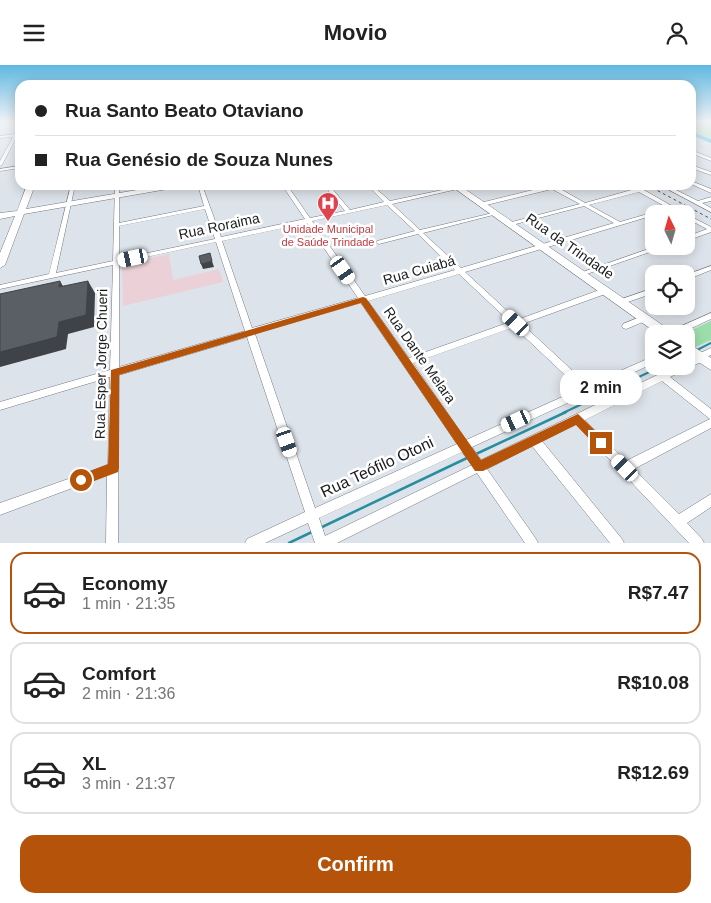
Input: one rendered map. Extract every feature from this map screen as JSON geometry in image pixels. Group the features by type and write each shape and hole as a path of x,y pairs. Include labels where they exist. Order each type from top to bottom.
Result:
{"street":[{"path":"0,165 13,143"},
{"path":"696,153 711,160"},
{"path":"0,170 15,168"},
{"path":"696,168 711,175"},
{"path":"696,184 711,191"},
{"path":"0,265 29,190"},
{"path":"52,275 72,190"},
{"name":"Rua Esper Jorge Chueri","path":"112,543 117,190"},
{"path":"0,216 144,190"},
{"path":"202,190 322,543 667,375"},
{"name":"Rua Dante Melara","path":"287,190 532,543"},
{"path":"330,190 348,211"},
{"path":"374,190 586,389"},
{"name":"Rua Roraima","path":"0,287 388,203 440,190"},
{"name":"Rua da Trindade","path":"462,190 656,325"},
{"path":"482,204 536,190"},
{"path":"558,190 620,224"},
{"path":"510,224 635,190"},
{"path":"641,190 668,205"},
{"path":"672,190 711,210"},
{"path":"697,203 711,199"},
{"path":"116,225 208,207"},
{"path":"379,242 495,213"},
{"name":"Rua Cuiabá","path":"0,406 645,216"},
{"path":"695,221 711,230"},
{"path":"695,236 711,230"},
{"path":"582,274 645,252"},
{"path":"695,274 711,268"},
{"path":"407,362 605,291"},
{"path":"622,302 645,293"},
{"path":"690,325 711,316"},
{"path":"626,326 645,318"},
{"path":"695,352 706,358"},
{"name":"Rua Teófilo Otoni","path":"251,543 645,363"},
{"path":"663,377 711,415"},
{"path":"578,419 698,543"},
{"path":"625,468 711,423"},
{"path":"534,441 618,543"},
{"path":"0,509 113,468"},
{"path":"678,523 711,500"}],"shaded area":[{"path":"169,254 173,280 219,269 223,282 123,306 122,264"}],"green space":[{"path":"711,321 711,340 695,347 695,328"}],"building":[{"path":"210,253 212,261 201,264 199,256"},
{"path":"60,281 59,287 88,281 86,315 59,322 57,337 0,352 0,294"}],"waterway":[{"path":"697,350 711,343"},
{"path":"563,413 645,374"},
{"path":"476,454 566,412"},
{"path":"320,528 467,458"},
{"path":"289,543 314,531"}],"railway":[{"path":"656,190 711,219"}],"place":[{"name":"Unidade Municipal de Saúde Trindade","path":"328,222"}],"route":[{"path":"81,480 113,468 114,373 363,299 479,467 578,419 601,443"}]}
